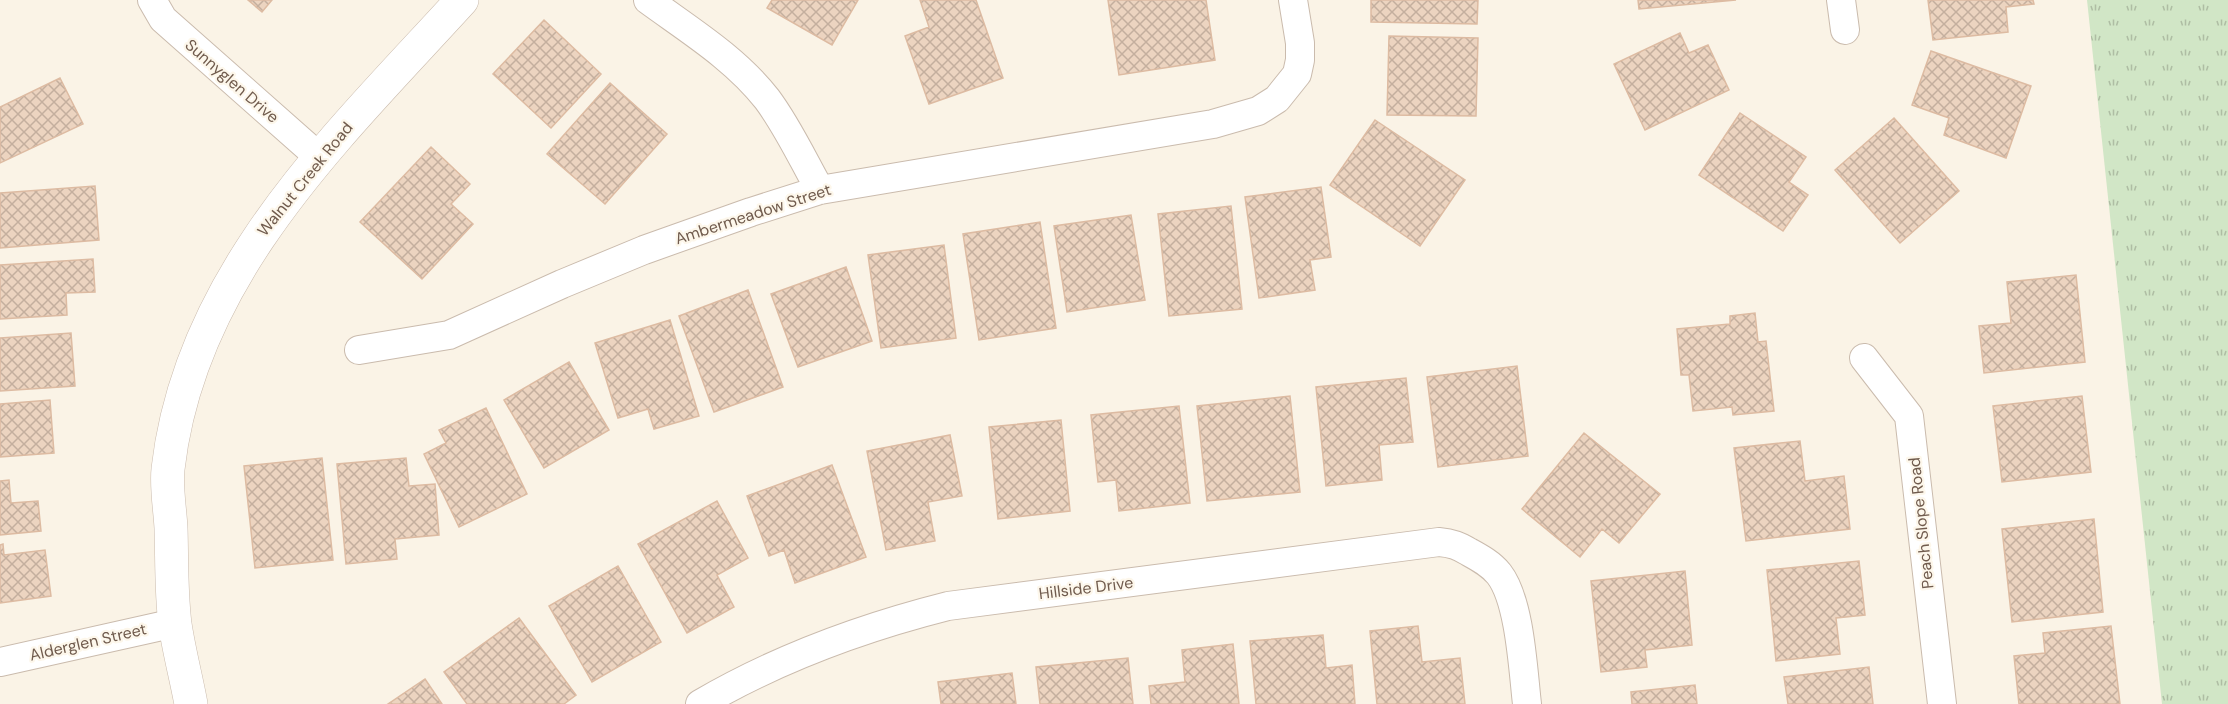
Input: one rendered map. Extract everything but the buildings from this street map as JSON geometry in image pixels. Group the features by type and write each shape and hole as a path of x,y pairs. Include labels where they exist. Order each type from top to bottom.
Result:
{"street":[{"name":"Sunnyglen Drive","path":"152,0 163,19 319,157"},
{"name":"Walnut Creek Road","path":"191,704 175,623 168,471 182,400 207,329 230,284 266,226 319,157 462,0"},
{"path":"648,0 721,53 765,97 780,118 820,190"},
{"name":"Ambermeadow Street","path":"359,351 449,335 644,250 820,190 1212,124 1258,111 1277,99 1297,75 1300,44 1293,0"},
{"path":"1840,0 1845,30"},
{"name":"Peach Slope Road","path":"1864,358 1909,416 1942,704"},
{"name":"Hillside Drive","path":"700,704 729,687 816,647 907,616 948,606 1439,542 1453,543 1486,561 1500,575 1509,594 1520,633 1527,704"},
{"name":"Alderglen Street","path":"0,662 175,623"}],"green space":[{"path":"2087,0 2228,0 2228,704 2162,704"}]}
